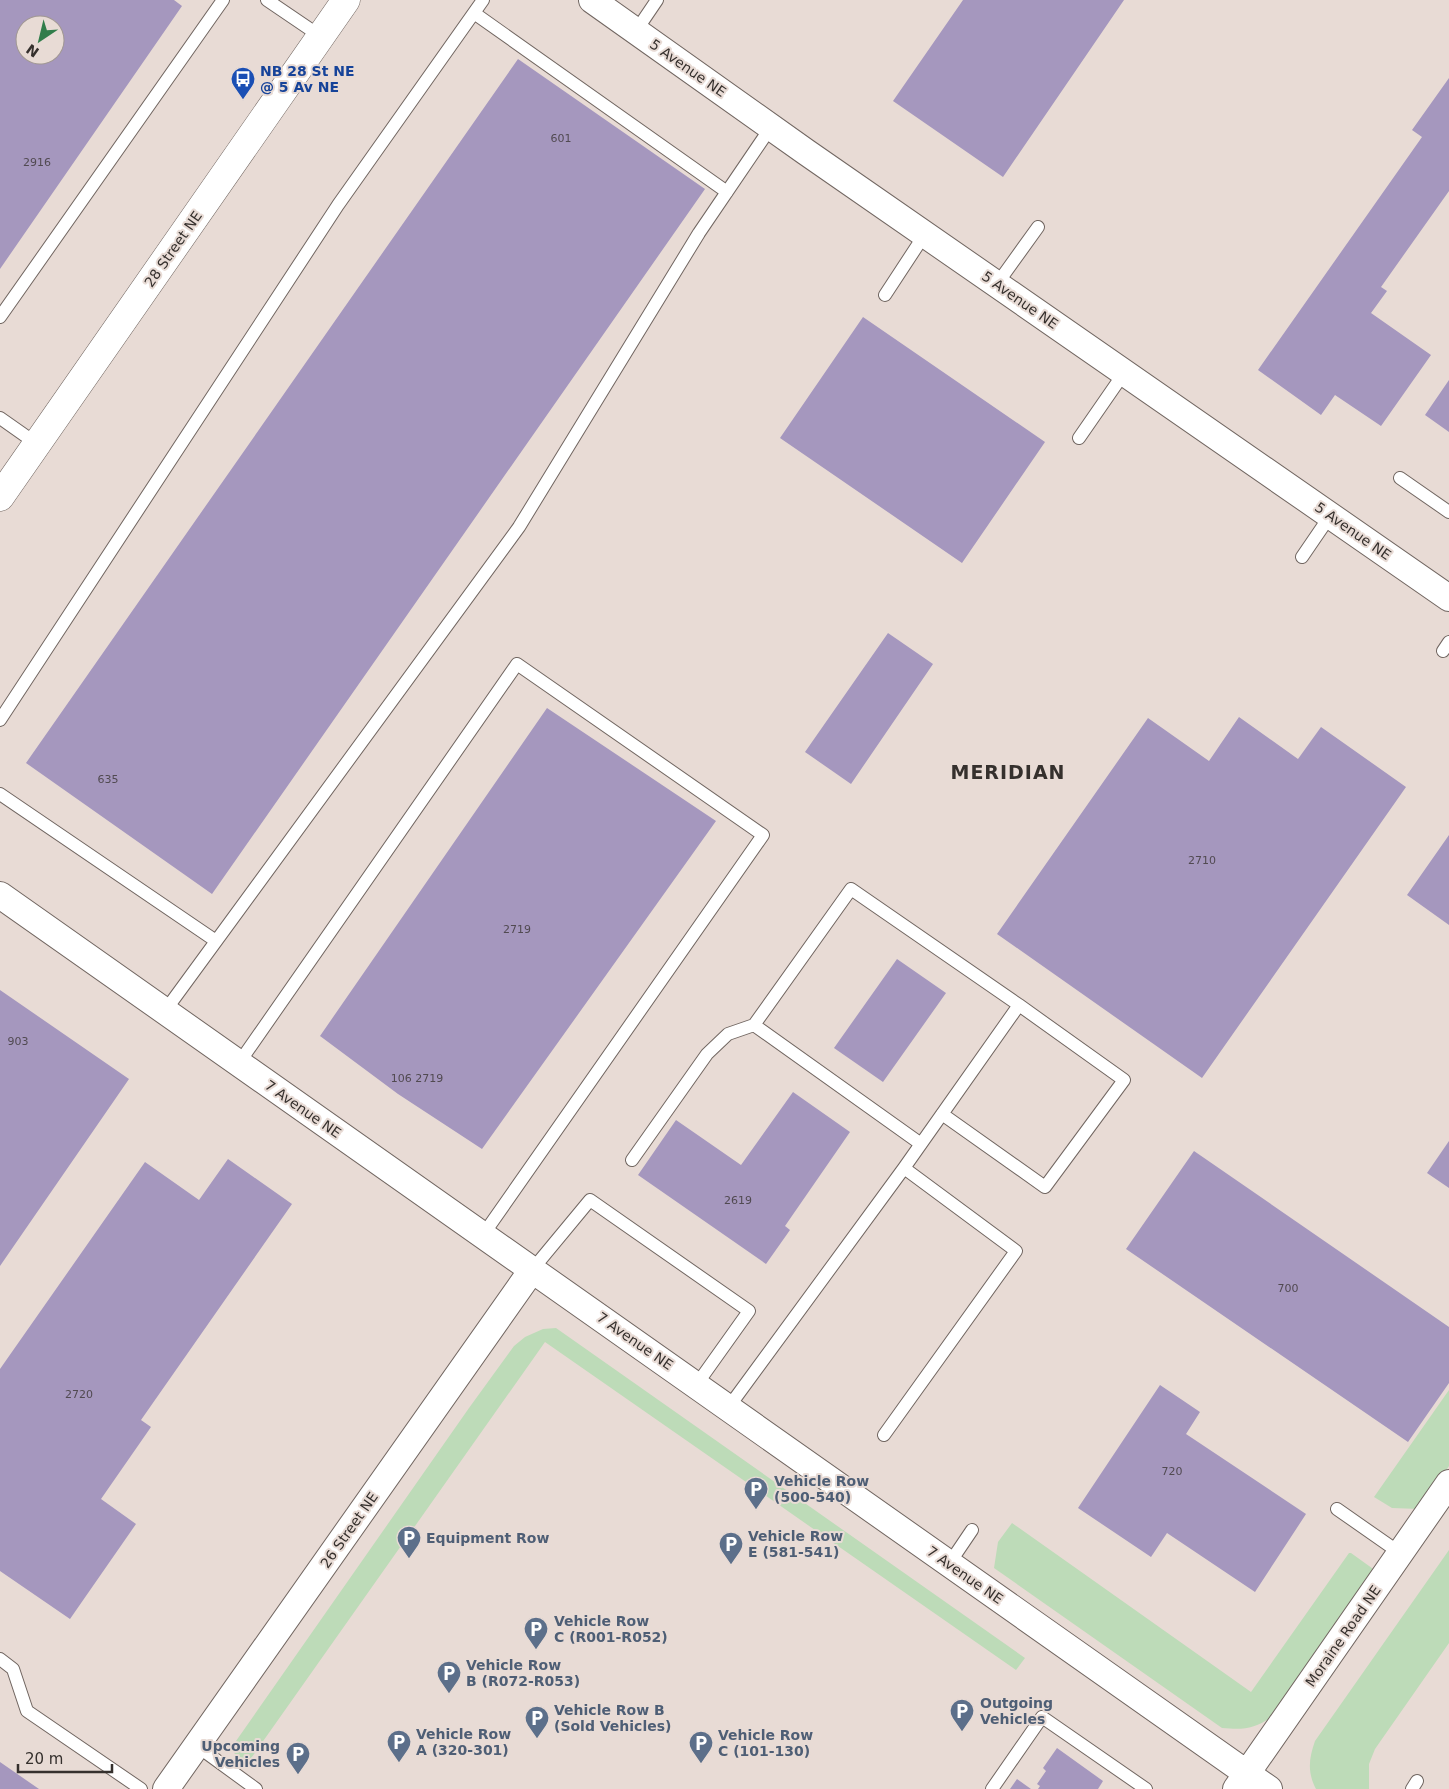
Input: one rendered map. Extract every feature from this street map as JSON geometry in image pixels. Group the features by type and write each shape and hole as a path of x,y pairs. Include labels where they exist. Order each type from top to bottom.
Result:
{"street":[{"name":"28 Street NE","path":"0,497 346,0"},
{"name":"5 Avenue NE","path":"592,0 771,127 1449,598"},
{"name":"7 Avenue NE","path":"0,895 949,1564 1241,1781 1268,1789"},
{"name":"26 Street NE","path":"166,1789 532,1270"},
{"name":"Moraine Road NE","path":"1241,1781 1449,1483"}],"lane":[{"path":"0,317 223,0"},
{"path":"267,0 320,36"},
{"path":"0,720 338,205 483,0"},
{"path":"636,31 657,0"},
{"path":"474,13 727,192"},
{"path":"165,1011 519,527 694,241 771,127"},
{"path":"997,284 1038,227"},
{"path":"885,295 925,234"},
{"path":"1079,438 1124,373"},
{"path":"0,418 37,444"},
{"path":"1400,478 1449,512"},
{"path":"1302,556 1330,516"},
{"path":"239,1063 518,664 762,835 483,1235"},
{"path":"0,794 216,941"},
{"path":"632,1160 707,1054 728,1034 754,1025 851,889 1124,1080 1045,1187 942,1114"},
{"path":"728,1408 904,1168 1018,1005"},
{"path":"754,1025 920,1144"},
{"path":"884,1435 1016,1251 904,1168"},
{"path":"532,1270 590,1200 750,1310 696,1384"},
{"path":"1337,1509 1400,1553"},
{"path":"949,1564 972,1530"},
{"path":"0,1659 13,1669 27,1711 141,1789"},
{"path":"992,1789 1042,1717 1146,1789"},
{"path":"197,1746 256,1789"}],"green space":[{"path":"556,1328 1025,1658 1016,1670 545,1342 247,1764 234,1753 236,1741 469,1408 514,1346 525,1337 543,1329"},
{"path":"1449,1390 1449,1466 1419,1509 1392,1508 1374,1497"},
{"path":"1012,1523 1251,1692 1349,1553 1376,1571 1272,1717 1248,1728 1222,1728 994,1568 998,1542"},
{"path":"1449,1550 1449,1643 1375,1749 1369,1764 1369,1789 1316,1789 1310,1771 1311,1753 1315,1741"}],"building":[{"path":"0,0 174,0 182,6 0,269"},
{"path":"963,0 1124,0 1003,177 893,101"},
{"path":"518,59 705,189 212,894 26,763"},
{"path":"1449,78 1449,191 1381,287 1387,291 1371,313 1431,355 1381,426 1335,395 1321,415 1258,370 1422,137 1412,130"},
{"path":"863,317 1045,442 962,563 780,438"},
{"path":"1449,380 1449,432 1425,415"},
{"path":"888,633 933,664 851,784 805,752"},
{"path":"547,708 716,821 482,1149 398,1094 320,1036"},
{"path":"1239,717 1298,759 1321,727 1406,787 1202,1078 997,934 1148,718 1209,761"},
{"path":"1449,835 1449,925 1407,895"},
{"path":"897,959 946,993 883,1082 834,1048"},
{"path":"0,990 129,1079 0,1266"},
{"path":"793,1092 850,1132 785,1226 790,1230 766,1264 638,1175 676,1120 741,1165"},
{"path":"1449,1141 1449,1188 1427,1173"},
{"path":"1194,1151 1449,1327 1449,1383 1408,1442 1126,1249"},
{"path":"228,1159 292,1204 141,1420 151,1427 101,1499 136,1524 70,1619 0,1571 0,1369 145,1162 199,1200"},
{"path":"1160,1385 1200,1412 1186,1434 1306,1514 1255,1592 1167,1533 1151,1557 1078,1508"},
{"path":"1057,1748 1103,1781 1098,1789 1038,1789 1040,1786 1037,1784 1046,1771 1043,1768"},
{"path":"0,1762 39,1789 0,1789"},
{"path":"1017,1779 1031,1789 1010,1789"}],"place":[{"name":"NB 28 St NE @ 5 Av NE","path":"243,100"},
{"name":"Vehicle Row (500-540)","path":"756,1510"},
{"name":"Equipment Row","path":"409,1559"},
{"name":"Vehicle Row E (581-541)","path":"731,1565"},
{"name":"Vehicle Row C (R001-R052)","path":"536,1650"},
{"name":"Vehicle Row B (R072-R053)","path":"449,1694"},
{"name":"Outgoing Vehicles","path":"962,1732"},
{"name":"Vehicle Row B (Sold Vehicles)","path":"537,1739"},
{"name":"Vehicle Row A (320-301)","path":"399,1763"},
{"name":"Vehicle Row C (101-130)","path":"701,1764"},
{"name":"Upcoming Vehicles","path":"298,1775"}],"district":[{"name":"MERIDIAN","path":"1008,772"}]}
